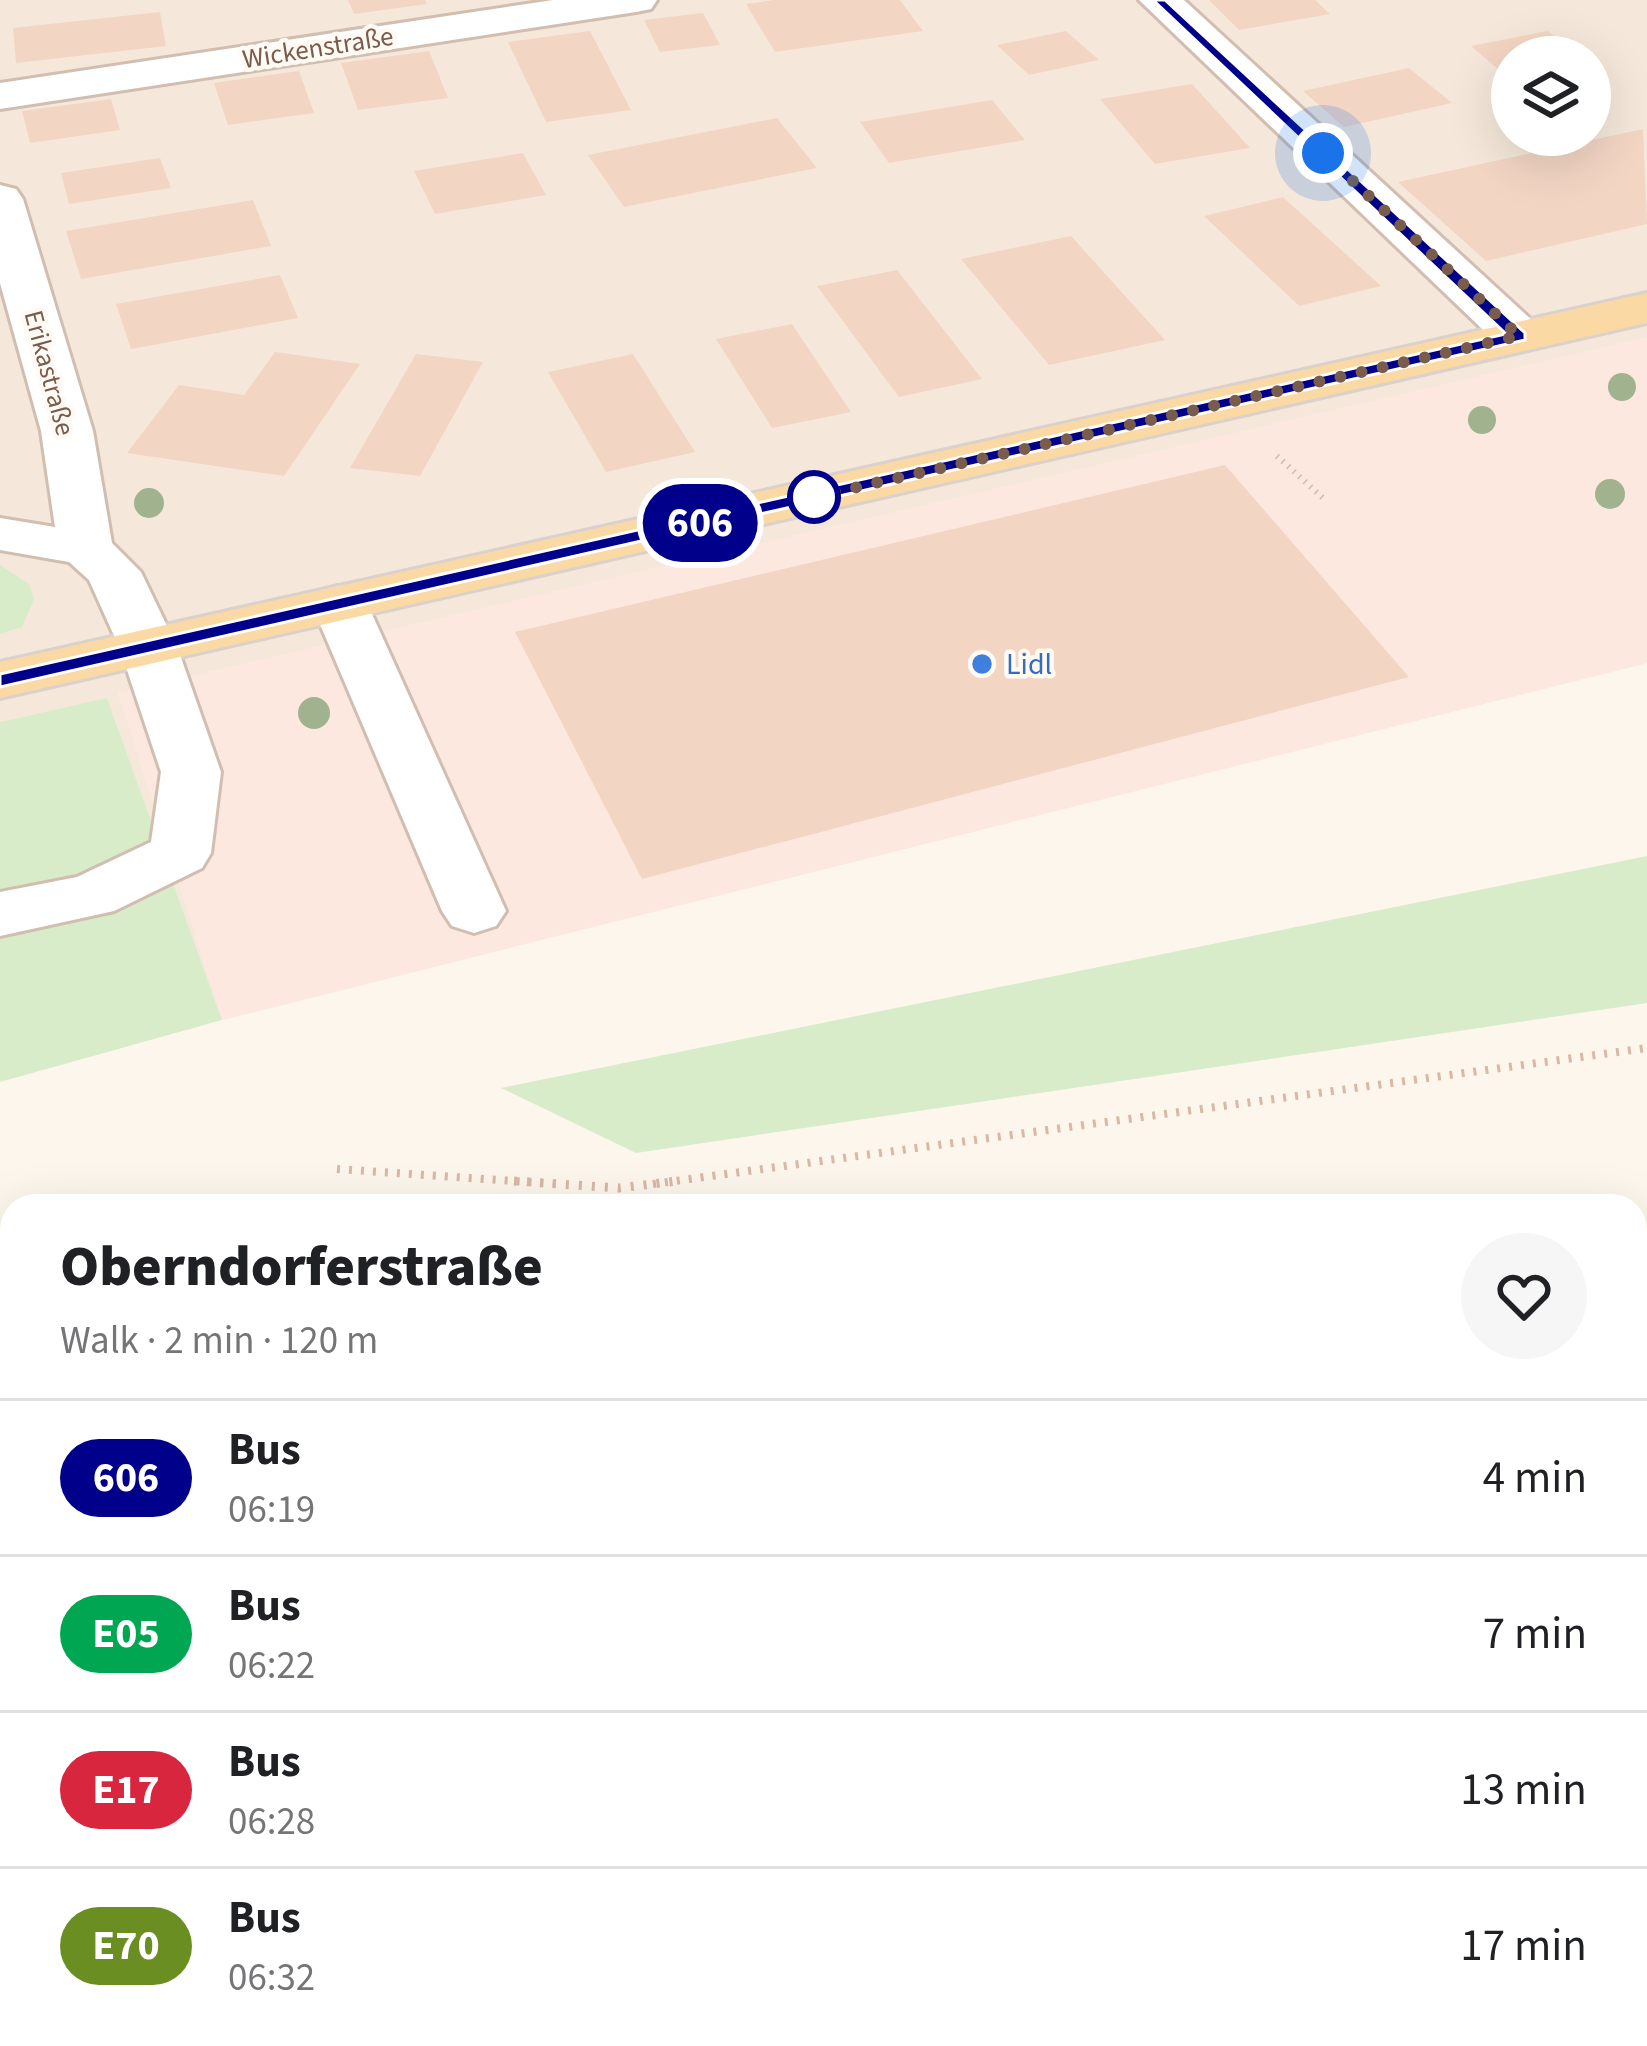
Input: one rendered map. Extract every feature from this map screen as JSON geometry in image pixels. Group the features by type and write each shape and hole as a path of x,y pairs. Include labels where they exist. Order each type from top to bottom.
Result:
{"main road":[{"path":"0,680 1647,308"}],"street":[{"name":"Wickenstraße","path":"0,96 636,0"},
{"path":"1160,0 1519,336"},
{"name":"Erikastraße","path":"0,199 47,435 86,549"},
{"path":"0,534 86,549 113,572 149,649 190,772 180,853 92,896 0,914"},
{"path":"339,603 474,911"}],"path":[{"path":"337,1169 620,1188 1647,1048"}],"shaded area":[{"path":"0,0 1647,0 1647,663 222,1020 107,699 0,722"},
{"path":"1647,337 1647,663 222,1020 118,693"}],"green space":[{"path":"0,565 29,584 34,599 22,627 0,634"},
{"path":"107,698 222,1020 0,1082 0,722"},
{"path":"1647,856 1647,1003 636,1153 501,1088"}],"building":[{"path":"348,0 425,0 427,4 354,14"},
{"path":"900,0 923,31 775,52 746,4"},
{"path":"1209,0 1315,0 1330,14 1239,30"},
{"path":"160,12 166,46 16,63 13,28"},
{"path":"703,13 720,45 660,52 644,20"},
{"path":"590,31 631,110 546,122 508,42"},
{"path":"1066,31 1099,60 1029,75 997,45"},
{"path":"1491,42 1491,63 1471,46"},
{"path":"429,51 448,98 358,110 341,63"},
{"path":"1409,68 1452,103 1344,127 1303,91"},
{"path":"299,71 314,113 228,125 214,83"},
{"path":"1192,84 1250,148 1155,164 1100,99"},
{"path":"111,99 120,130 30,143 22,111"},
{"path":"992,100 1025,140 889,163 860,122"},
{"path":"777,118 817,168 624,207 588,155"},
{"path":"1643,129 1647,224 1486,261 1398,182 1518,156 1611,156 1611,136"},
{"path":"523,153 546,195 435,214 414,171"},
{"path":"160,158 171,188 69,204 61,173"},
{"path":"1283,197 1381,286 1299,306 1204,216"},
{"path":"253,200 271,246 81,279 66,231"},
{"path":"1071,236 1165,340 1049,365 961,259"},
{"path":"897,270 982,379 899,397 817,286"},
{"path":"280,275 298,318 131,349 116,304"},
{"path":"792,324 851,412 772,428 716,339"},
{"path":"275,352 360,364 284,476 127,453 179,385 244,395"},
{"path":"416,354 483,362 420,476 350,468"},
{"path":"633,354 695,452 606,472 548,372"},
{"path":"1225,465 1409,677 642,879 515,632"}],"bus line":[{"name":"606","path":"0,680 1519,336 1160,0"}],"place":[{"name":"Lidl","path":"982,664"}],"route":[{"path":"814,497 1519,336 1323,153"}]}
